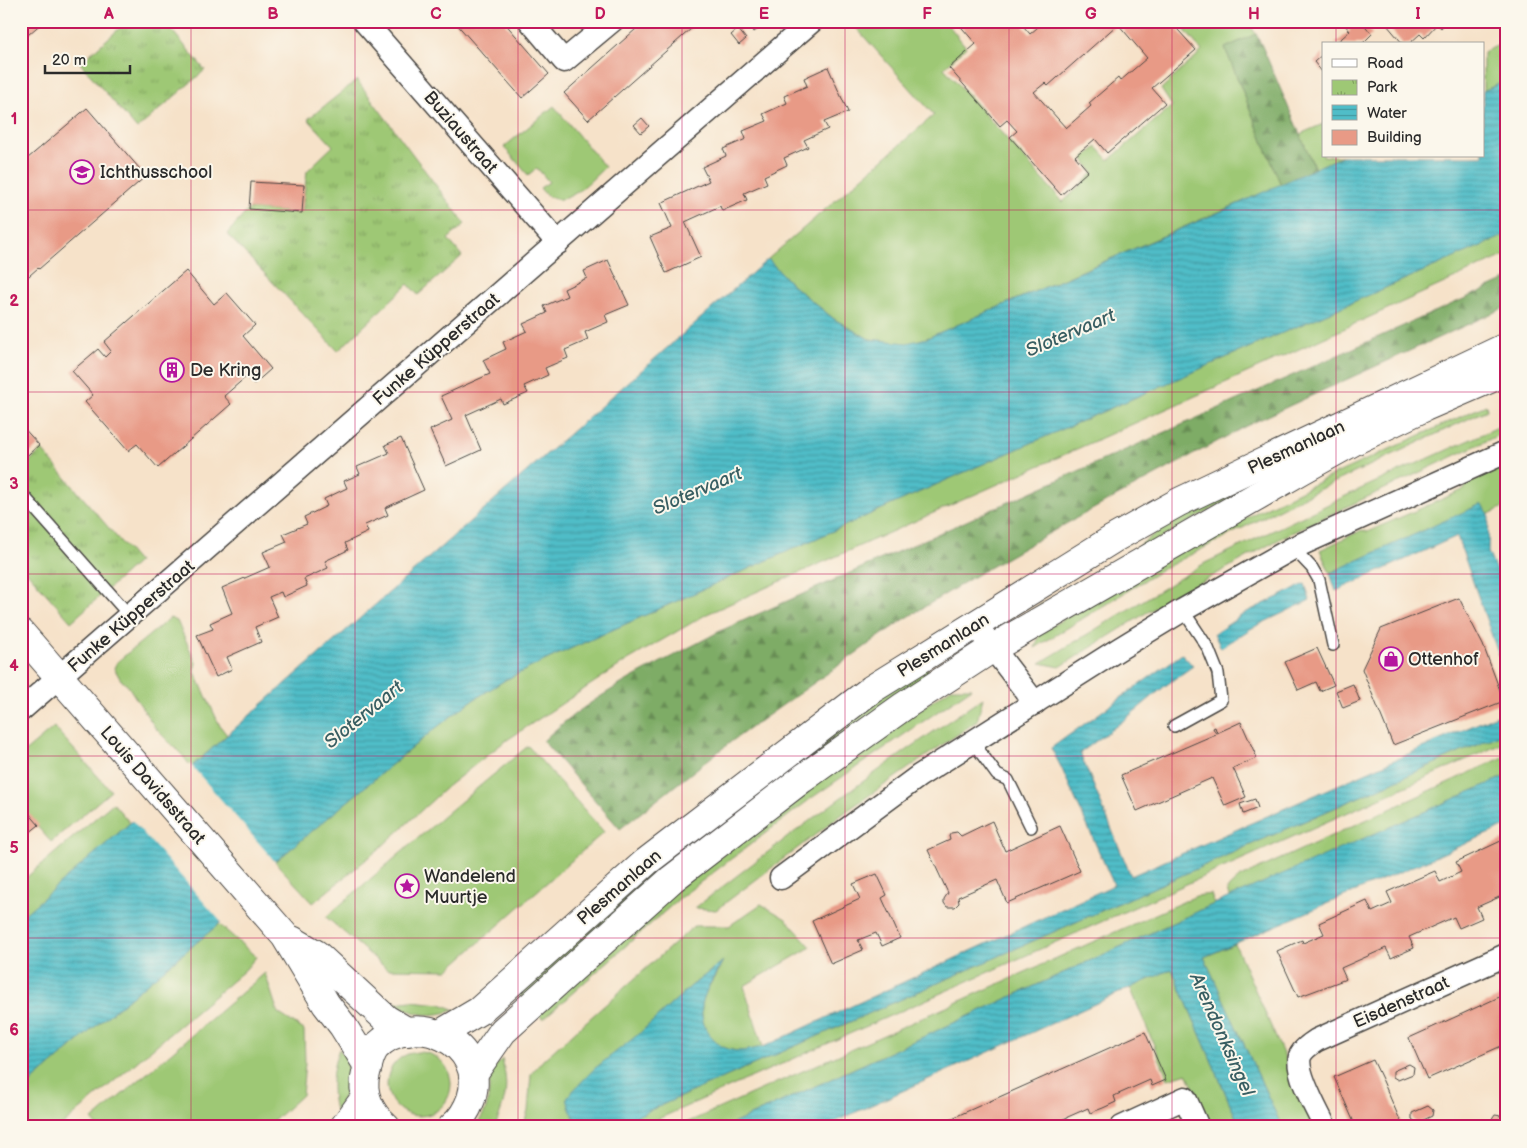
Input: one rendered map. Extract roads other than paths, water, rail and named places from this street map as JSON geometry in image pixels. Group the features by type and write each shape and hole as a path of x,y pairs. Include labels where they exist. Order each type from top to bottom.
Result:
{"main road":[{"name":"Plesmanlaan","path":"440,1034 486,1005 654,856 872,690 1114,539 1179,502 1506,347"},
{"name":"Plesmanlaan","path":"473,1074 503,1031 672,879 888,717 993,648 1342,448 1425,407 1506,372"},
{"name":"Louis Davidsstraat","path":"21,633 284,936 326,1004 368,1066"},
{"name":"Louis Davidsstraat","path":"284,936 316,954 386,1019 408,1032"},
{"path":"386,1127 376,1118 366,1098 364,1079 368,1066 374,1049 398,1033 419,1029 440,1034 455,1043 467,1057 473,1074 473,1092 468,1108 452,1127"},
{"path":"344,1127 366,1098"}],"street":[{"name":"Buziaustraat","path":"364,21 558,243"},
{"path":"530,21 564,61 612,21"},
{"name":"Funke Küpperstraat","path":"21,710 812,21"},
{"path":"780,878 919,776 1183,610 1293,548 1506,452"},
{"path":"974,625 1035,703"},
{"name":"Eisdenstraat","path":"1325,1127 1301,1074 1299,1064 1301,1055 1317,1040 1506,955"},
{"path":"1122,1127 1185,1098 1198,1127"}],"lane":[{"path":"21,493 130,616"},
{"path":"1293,548 1312,568 1319,580 1333,645"},
{"path":"1174,726 1221,700 1218,674 1208,648 1183,610"},
{"path":"973,742 997,774 1008,780 1031,827"}],"water":[{"name":"Slotervaart","path":"1506,81 1506,235 942,482 552,657 505,680 470,702 432,731 275,862 219,924 98,1024 21,1091 21,917 130,823 191,767 768,259 791,284 834,319 869,339 907,343 927,338 1229,208 1338,158 1484,158 1484,91"},
{"path":"1481,504 1489,514 1488,552 1506,594 1506,676 1457,536 1336,591 1330,573"},
{"path":"1305,584 1310,600 1252,628 1221,648 1214,634 1245,613"},
{"path":"1182,654 1193,666 1080,753 1131,876 1506,711 1506,732 612,1127 587,1126 581,1124 572,1115 567,1097 594,1069 640,1033 690,987 723,961 705,995 702,1005 704,1024 714,1040 721,1046 730,1050 749,1050 763,1047 1114,885 1051,748"},
{"name":"Arendonksingel","path":"1506,776 1506,826 1204,957 1282,1127 1240,1127 1172,969 823,1127 726,1127 1214,904"}],"place":[{"name":"Ichthusschool","path":"82,172"},
{"name":"De Kring","path":"172,370"},
{"name":"Ottenhof","path":"1391,659"},
{"name":"Wandelend Muurtje","path":"407,886"}]}
